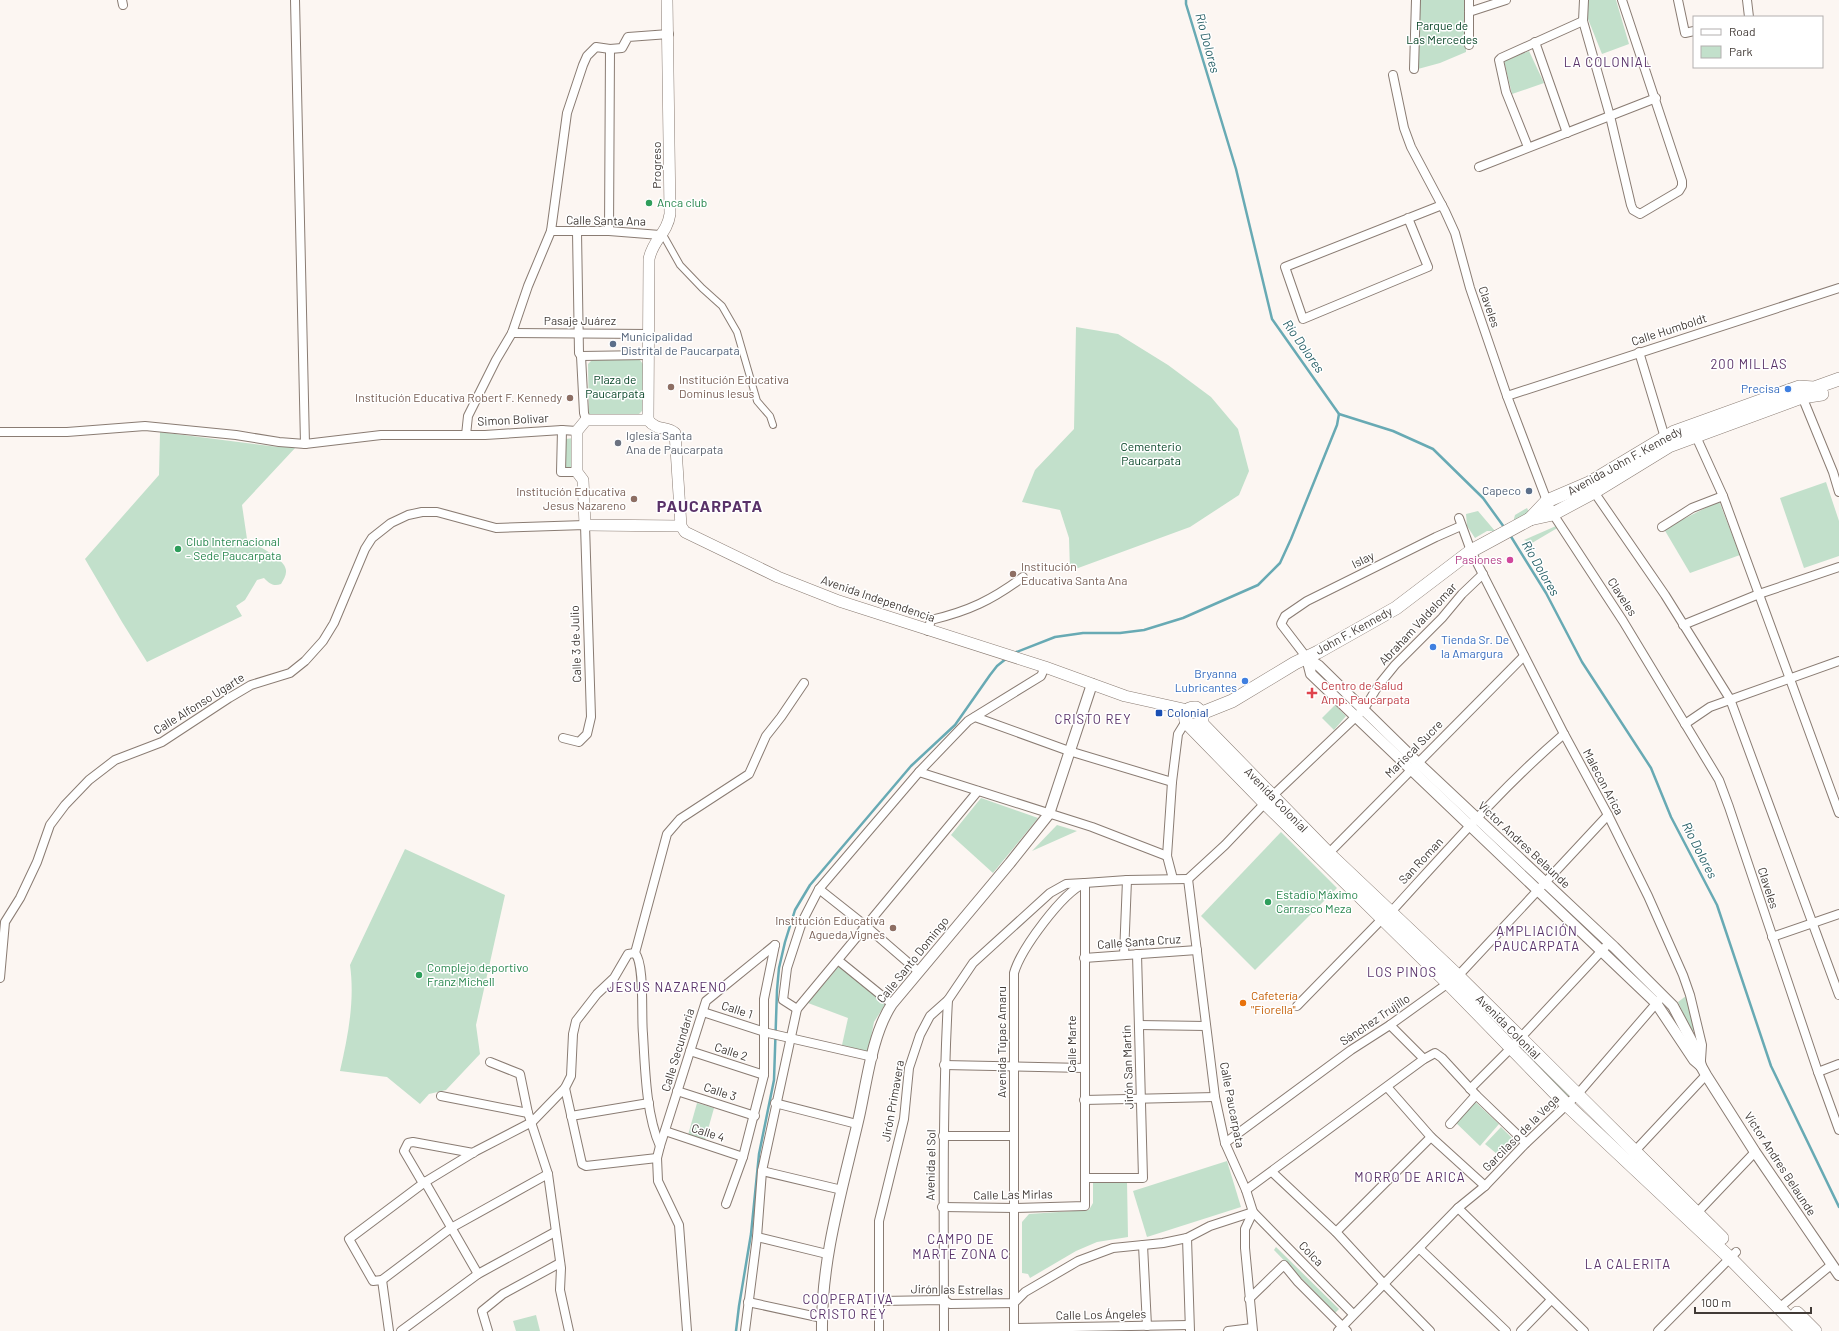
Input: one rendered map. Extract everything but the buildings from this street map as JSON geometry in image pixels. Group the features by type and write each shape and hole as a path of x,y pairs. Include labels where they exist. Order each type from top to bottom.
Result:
{"main road":[{"name":"Progreso","path":"648,420 649,259 650,252 661,234 668,226 670,214 669,34 667,0"},
{"name":"Avenida John F. Kennedy","path":"1530,519 1553,514 1667,442 1800,392 1839,379"},
{"name":"Avenida John F. Kennedy","path":"1800,392 1816,396 1839,388"},
{"path":"586,420 648,420 658,428 670,430 675,433 681,526 585,525 583,480 577,472 577,431 586,420"},
{"name":"Avenida John F. Kennedy","path":"1498,537 1530,519 1547,501 1592,488"},
{"name":"Avenida Independencia","path":"681,526 685,532 778,577 839,601 928,631 1045,667 1125,696 1166,706 1192,718"},
{"name":"John F. Kennedy","path":"1192,718 1232,700 1396,608 1471,551 1498,537"},
{"name":"Avenida Colonial","path":"1192,718 1269,800 1386,916 1452,980 1519,1037 1577,1095 1633,1158 1782,1305 1802,1331"},
{"name":"Avenida Colonial","path":"1452,980 1511,1048 1567,1105 1633,1158"},
{"name":"Avenida Colonial","path":"1782,1305 1815,1331"}],"street":[{"path":"295,0 305,444"},
{"path":"1414,69 1416,0"},
{"path":"1469,0 1469,45"},
{"path":"1469,12 1506,0"},
{"path":"1584,0 1583,22 1610,116 1631,205 1633,210 1640,214 1679,191 1682,186 1682,181 1656,98 1622,0"},
{"path":"1678,0 1685,33 1693,31"},
{"path":"1747,0 1749,16"},
{"path":"1528,147 1506,92 1498,64 1500,58 1583,22"},
{"path":"466,435 468,416 496,360 512,333 528,286 551,231 567,113 578,78 587,56 596,47 610,49 622,48 628,37 669,34"},
{"path":"1535,42 1567,133"},
{"path":"609,231 610,49"},
{"name":"Claveles","path":"1393,75 1404,128 1411,147 1442,204 1455,233 1470,288 1507,396 1547,501 1553,514 1623,621 1718,780 1729,807 1772,937 1839,1130"},
{"path":"1479,167 1656,98"},
{"path":"1408,218 1428,267 1303,319 1284,267 1442,204"},
{"name":"Calle Santa Ana","path":"551,231 609,231 661,234"},
{"path":"577,232 578,334 579,353 581,356 584,414 586,420"},
{"path":"661,234 680,265 722,306 737,332 757,401 770,416 773,425"},
{"name":"Calle Humboldt","path":"1507,396 1839,288"},
{"name":"Pasaje Juárez","path":"512,333 648,334"},
{"path":"1639,352 1667,442"},
{"path":"581,356 648,355"},
{"path":"1800,392 1833,472 1839,492"},
{"name":"Simon Bolivar","path":"0,432 67,432 146,426 305,444 381,435 466,435 562,430 577,431"},
{"path":"562,430 561,472 577,472"},
{"path":"1694,431 1723,496 1839,813"},
{"path":"1592,488 1665,595 1730,700 1839,995"},
{"path":"1662,527 1692,508 1723,496"},
{"name":"Calle Alfonso Ugarte","path":"0,978 5,922 20,898 37,862 50,825 70,799 89,780 115,760 162,742 223,701 251,685 290,672 305,661 323,641 330,629 365,549 372,538 382,529 408,515 430,511 496,528 585,525"},
{"name":"Malecon Arica","path":"1459,518 1471,551 1564,734 1608,815 1648,896 1683,975 1690,995 1702,1045 1704,1070"},
{"name":"Calle 3 de Julio","path":"563,738 579,742 587,734 591,717 585,525"},
{"name":"Islay","path":"1281,624 1285,616 1307,601 1461,526"},
{"path":"1683,625 1759,594 1839,567"},
{"name":"Abraham Valdelomar","path":"1188,879 1220,850 1269,800 1364,709 1378,686 1395,665 1483,574"},
{"path":"928,631 931,620 952,615 980,605 998,595 1023,577"},
{"name":"Víctor Andres Belaunde","path":"1281,624 1307,658 1319,666 1364,709 1414,766"},
{"name":"Mariscal Sucre","path":"1325,856 1524,656"},
{"name":"Víctor Andres Belaunde","path":"1307,658 1311,674 1356,717 1414,766 1474,822 1546,884 1609,943 1660,999 1694,1060 1704,1070 1755,1152 1839,1275"},
{"path":"1685,724 1710,707 1839,661"},
{"path":"797,1009 782,1000 787,968 802,922 819,889 942,746 968,721 1041,676 1045,667"},
{"path":"635,953 667,834 680,819 749,774 766,736 782,717 804,682"},
{"name":"Calle Santo Domingo","path":"822,1331 827,1254 873,1057 885,1015 892,1004 920,972 1049,814 1092,684"},
{"path":"975,717 1069,750 1172,782"},
{"path":"1173,879 1167,856 1172,782 1178,734 1192,718"},
{"name":"San Roman","path":"1297,1006 1386,916 1474,822 1545,750 1564,734"},
{"path":"919,772 1049,814 1167,856"},
{"path":"745,1331 757,1238 762,1171 776,1104 787,1038 797,1009 867,927 978,791"},
{"name":"Sánchez Trujillo","path":"1225,1143 1351,1050 1390,1025 1452,980 1546,884 1608,815"},
{"name":"Víctor Andres Belaunde","path":"1474,822 1538,891 1601,951 1660,999"},
{"path":"1085,882 1188,879"},
{"name":"Calle Paucarpata","path":"1188,879 1215,1097 1225,1143 1246,1190 1253,1212"},
{"path":"1124,955 1127,880"},
{"name":"Calle Marte","path":"1084,1206 1085,882"},
{"name":"Jirón Primavera","path":"879,1331 879,1221 904,1119 909,1068 920,1035 939,1007 948,1000 973,963 1050,893 1066,884 1085,882"},
{"name":"Avenida Túpac Amaru","path":"1014,1330 1014,973 1017,961 1025,948 1065,897 1085,882"},
{"path":"819,889 920,972"},
{"path":"1772,937 1839,914"},
{"path":"1470,1089 1511,1048 1519,1037 1609,943"},
{"name":"Calle Secundaria","path":"687,1331 679,1225 658,1181 657,1158 677,1091 708,999 776,945 767,977 764,999 766,1032"},
{"name":"Calle Santa Cruz","path":"1084,958 1197,950"},
{"path":"548,1174 451,1228 382,1280 373,1281 350,1239 425,1182 473,1153 532,1122 565,1088 571,1076 573,1034 576,1021 597,994 614,978 628,954 635,953"},
{"path":"635,953 639,957 641,978 642,1033 649,1103 653,1130 660,1146"},
{"name":"Jirón San Martín","path":"1085,1178 1143,1178 1137,954"},
{"path":"839,960 892,1004"},
{"name":"Garcilaso de la Vega","path":"1342,1329 1353,1314 1383,1283 1420,1249 1458,1208 1485,1186 1526,1143 1577,1095 1660,999"},
{"name":"Avenida el Sol","path":"944,1331 942,1207 944,1065 948,1000"},
{"name":"Calle 1","path":"703,1012 787,1038 873,1057"},
{"path":"1139,1025 1206,1026"},
{"path":"1390,1025 1424,1059"},
{"path":"726,1204 743,1157 755,1116 764,1075 766,1032"},
{"name":"Calle 2","path":"690,1051 764,1075"},
{"path":"1246,1190 1388,1088 1424,1059 1435,1053 1442,1058 1470,1089 1526,1143"},
{"path":"490,1062 520,1074 528,1113 548,1174 560,1263 560,1290 569,1331"},
{"path":"1818,1072 1839,1064"},
{"path":"944,1065 1084,1068"},
{"path":"1633,1158 1704,1070"},
{"path":"565,1088 582,1164 586,1166 657,1158"},
{"path":"1388,1088 1432,1137 1485,1186"},
{"name":"Calle 3","path":"677,1091 755,1116"},
{"path":"1450,1124 1476,1095"},
{"path":"442,1096 528,1113"},
{"path":"1084,1100 1215,1097"},
{"path":"571,1116 649,1103"},
{"path":"776,1104 858,1124"},
{"name":"Calle 4","path":"666,1131 743,1157"},
{"path":"943,1136 1014,1136"},
{"path":"1336,1232 1432,1137"},
{"path":"473,1153 413,1142 408,1143 404,1151 421,1180 425,1182 478,1274"},
{"path":"1693,1217 1755,1152"},
{"path":"762,1171 842,1190"},
{"path":"1272,1172 1336,1232 1430,1331"},
{"name":"Calle Las Mirlas","path":"942,1207 1014,1208 1084,1206"},
{"path":"1458,1208 1584,1331"},
{"path":"1228,1331 1252,1330 1245,1248 1245,1229 1253,1212"},
{"name":"Jirón las Estrellas","path":"879,1301 944,1300 950,1304 1014,1303 1025,1292 1078,1261 1113,1248 1163,1243 1187,1238 1210,1226 1253,1212"},
{"name":"Colca","path":"1253,1212 1353,1314"},
{"path":"401,1331 478,1274 555,1232"},
{"path":"757,1238 827,1254"},
{"path":"1187,1238 1190,1328"},
{"path":"1143,1245 1147,1326"},
{"path":"1420,1249 1506,1331"},
{"path":"1658,1331 1733,1255"},
{"path":"488,1331 482,1311 503,1294 560,1263"},
{"path":"1782,1305 1831,1265"},
{"path":"1249,1299 1284,1266 1342,1329"},
{"path":"382,1280 389,1331"},
{"path":"1521,1331 1551,1300"},
{"path":"748,1302 822,1318"},
{"name":"Calle Los Ángeles","path":"1014,1330 1147,1326 1190,1328"}],"green space":[{"name":"Parque de Las Mercedes","path":"1420,0 1466,0 1466,52 1440,63 1418,69"},
{"path":"1588,0 1616,0 1629,44 1602,54 1588,19"},
{"path":"1529,51 1544,83 1512,94 1504,61"},
{"name":"Cementerio Paucarpata","path":"1076,327 1118,334 1168,365 1211,397 1238,429 1249,471 1239,495 1190,527 1070,571 1069,538 1060,510 1022,502 1035,470 1074,429"},
{"name":"Plaza de Paucarpata","path":"639,359 643,364 643,410 638,415 589,416 588,364 592,360"},
{"name":"Club Internacional - Sede Paucarpata","path":"160,432 278,447 296,447 242,505 247,539 274,556 283,563 286,569 286,574 281,584 273,585 264,578 257,580 245,600 236,606 242,616 147,662 85,559 159,475"},
{"path":"573,438 572,467 565,467 566,439"},
{"path":"1826,482 1839,521 1839,556 1804,568 1780,498"},
{"path":"1719,501 1740,555 1690,573 1664,529"},
{"path":"1527,508 1530,514 1512,526 1515,515"},
{"path":"1478,511 1495,531 1487,531 1475,538 1467,526 1466,514"},
{"path":"1556,526 1559,527 1532,543 1524,540"},
{"path":"1335,705 1346,716 1334,730 1322,718"},
{"path":"981,798 1038,818 993,873 951,835"},
{"path":"1057,825 1077,831 1032,851"},
{"name":"Estadio Máximo Carrasco Meza","path":"1281,832 1337,888 1255,970 1201,916"},
{"name":"Complejo deportivo Franz Michell","path":"405,849 505,895 476,1025 480,1054 446,1090 429,1094 420,1104 387,1077 340,1071 350,1018 352,992 350,965"},
{"path":"1544,887 1593,933 1590,936 1542,890"},
{"path":"840,965 886,1003 874,1022 868,1052 842,1045 848,1018 808,1003"},
{"path":"1686,996 1694,1030 1692,1032 1678,1002"},
{"path":"1520,1046 1570,1095 1568,1097 1519,1048"},
{"path":"1470,1097 1499,1124 1480,1146 1452,1119"},
{"path":"697,1103 714,1108 705,1140 688,1135"},
{"path":"1501,1127 1512,1138 1497,1154 1485,1144"},
{"path":"1227,1161 1241,1207 1147,1237 1133,1191"},
{"path":"1127,1181 1128,1237 1097,1242 1076,1251 1030,1278 1028,1274 1022,1273 1022,1222 1029,1214 1089,1210 1093,1203 1093,1183"},
{"path":"1276,1247 1339,1309 1335,1313 1274,1250"},
{"path":"536,1315 540,1331 516,1331 513,1321"}],"waterway":[{"name":"Río Dolores","path":"1186,0 1236,169 1272,319 1339,414 1393,431 1433,449 1483,498 1504,527"},
{"path":"1014,653 1055,637 1083,633 1120,633 1144,630 1183,618 1258,585 1280,563 1337,425 1339,414"},
{"name":"Río Dolores","path":"1510,535 1546,593 1582,662 1651,768 1671,817 1717,905 1771,1066 1839,1207"},
{"path":"736,1331 751,1234 759,1154 774,1080 779,968 795,910 810,885 911,766 955,725 990,675 997,666 1007,658"}],"place":[{"name":"Anca club","path":"649,203"},
{"name":"Municipalidad Distrital de Paucarpata","path":"613,344"},
{"name":"Institución Educativa Dominus Iesus","path":"671,387"},
{"name":"Precisa","path":"1788,389"},
{"name":"Institución Educativa Robert F. Kennedy","path":"570,398"},
{"name":"Iglesia Santa Ana de Paucarpata","path":"618,443"},
{"name":"Capeco","path":"1529,491"},
{"name":"Institución Educativa Jesus Nazareno","path":"634,499"},
{"name":"Club Internacional - Sede Paucarpata","path":"178,549"},
{"name":"Pasiones","path":"1510,560"},
{"name":"Institución Educativa Santa Ana","path":"1013,574"},
{"name":"Tienda Sr. De la Amargura","path":"1433,647"},
{"name":"Bryanna Lubricantes","path":"1245,681"},
{"name":"Centro de Salud Amp. Paucarpata","path":"1312,693"},
{"name":"Colonial","path":"1159,713"},
{"name":"Estadio Máximo Carrasco Meza","path":"1268,902"},
{"name":"Institución Educativa Agueda Vignes","path":"893,928"},
{"name":"Complejo deportivo Franz Michell","path":"419,975"},
{"name":"Cafetería \"Fiorella\"","path":"1243,1003"}],"district":[{"name":"LA COLONIAL","path":"1608,62"},
{"name":"200 MILLAS","path":"1749,364"},
{"name":"PAUCARPATA","path":"710,506"},
{"name":"CRISTO REY","path":"1093,719"},
{"name":"AMPLIACIÓN PAUCARPATA","path":"1537,938"},
{"name":"LOS PINOS","path":"1402,972"},
{"name":"JESUS NAZARENO","path":"667,987"},
{"name":"MORRO DE ARICA","path":"1410,1177"},
{"name":"CAMPO DE MARTE ZONA C","path":"961,1246"},
{"name":"LA CALERITA","path":"1628,1264"},
{"name":"COOPERATIVA CRISTO REY","path":"848,1306"}]}
